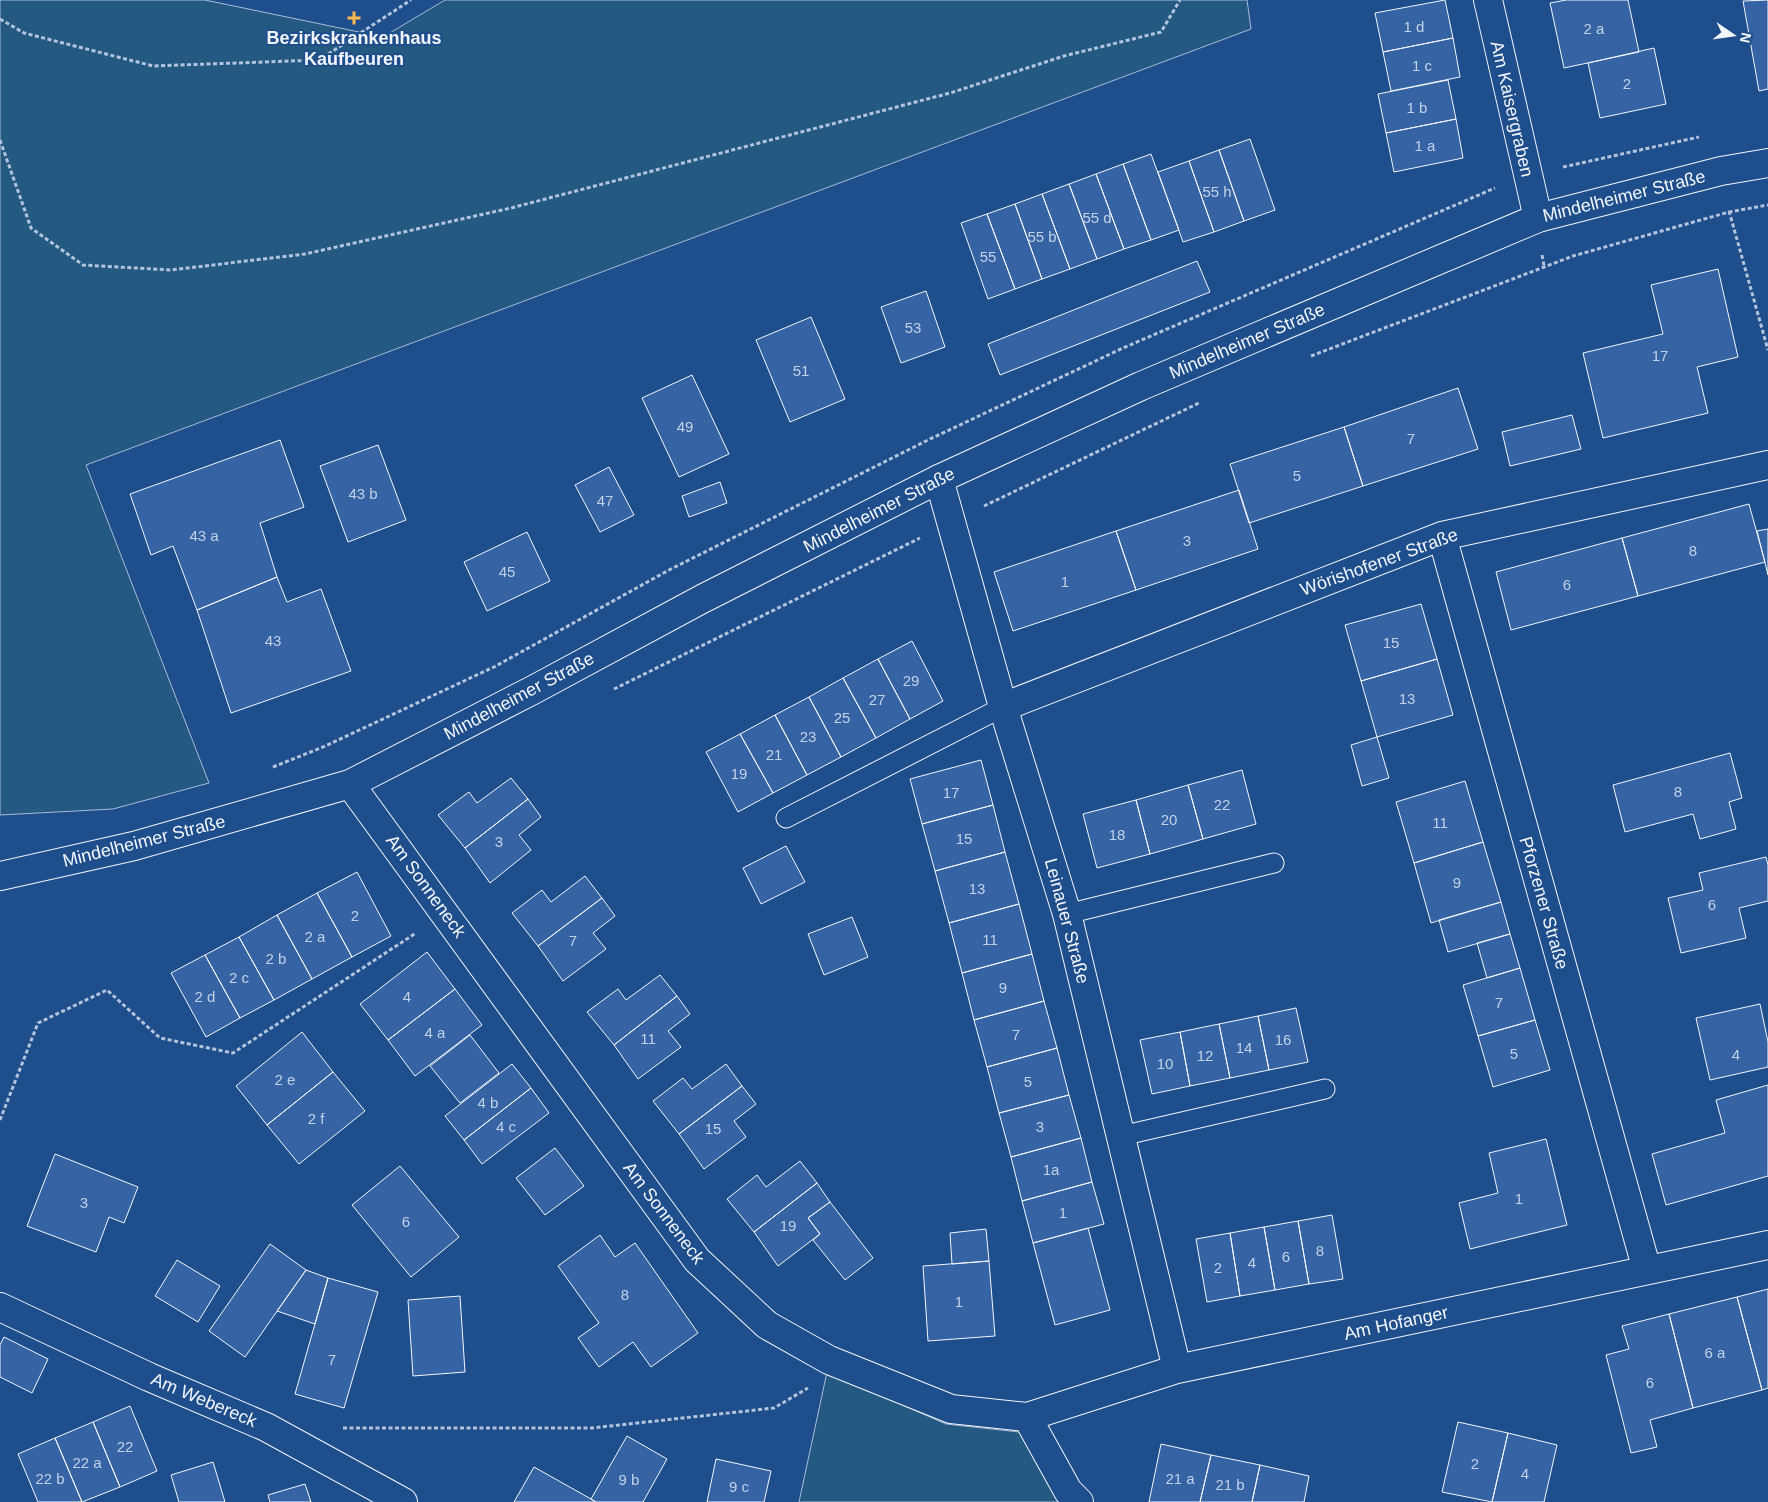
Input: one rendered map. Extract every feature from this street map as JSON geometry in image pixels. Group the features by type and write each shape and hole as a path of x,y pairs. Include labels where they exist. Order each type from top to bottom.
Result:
{"street":[{"name":"Am Kaisergraben","path":"1488,0 1538,218"},
{"name":"Mindelheimer Straße","path":"0,876 134,846 350,784 702,599 939,479 1140,386 1538,218 1721,171 1768,163"},
{"name":"Wörishofener Straße","path":"1003,707 1442,536 1768,465"},
{"name":"Leinauer Straße","path":"939,479 1003,707 1068,914 1177,1369"},
{"name":"Pforzener Straße","path":"1442,536 1647,1270"},
{"name":"Am Sonneneck","path":"350,784 697,1260 767,1325 829,1360 951,1409 1027,1417"},
{"name":"Am Hofanger","path":"1027,1417 1177,1369 1768,1244"},
{"name":"Am Webereck","path":"0,1307 149,1377 266,1427 403,1502"},
{"path":"1027,1417 1068,1491 1079,1502"}],"lane":[{"path":"786,818 1003,707"},
{"path":"1068,914 1274,863"},
{"path":"1122,1136 1325,1088"}],"path":[{"path":"0,19 24,32 153,66 319,60 411,0"},
{"path":"0,140 31,228 83,265 180,269 305,254 511,208 950,93 1064,56 1161,32 1180,0"},
{"path":"1721,171 1729,212 1768,350"},
{"path":"1310,356 1573,256 1729,212 1768,205"},
{"path":"612,691 950,523 1200,402"},
{"path":"0,1120 38,1024 107,990 160,1038 233,1053 445,914"},
{"path":"334,1428 592,1428 774,1408 807,1389 829,1360"}],"shaded area":[{"path":"0,0 205,0 383,37 445,0 1247,0 1251,29 86,465 209,783 113,809 0,815"},
{"path":"827,1372 946,1424 1019,1432 1062,1502 799,1502"}],"building":[{"path":"1445,0 1453,38 1383,52 1375,13"},
{"path":"1566,0 1628,0 1639,52 1564,68 1550,3"},
{"path":"1768,0 1768,89 1759,91 1743,1"},
{"path":"1453,38 1460,77 1391,91 1383,52"},
{"path":"1654,48 1666,104 1600,118 1588,63"},
{"path":"1448,80 1456,119 1386,133 1378,94"},
{"path":"1456,119 1463,158 1394,172 1386,133"},
{"path":"1250,139 1275,210 1244,221 1219,150"},
{"path":"1219,150 1244,221 1214,232 1189,161"},
{"path":"1151,154 1179,230 1151,240 1123,164"},
{"path":"1189,161 1214,232 1183,242 1158,172"},
{"path":"1123,164 1151,240 1124,249 1096,174"},
{"path":"1096,174 1124,249 1097,259 1069,184"},
{"path":"1069,184 1097,259 1070,269 1042,194"},
{"path":"1042,194 1070,269 1042,279 1015,204"},
{"path":"1015,204 1042,279 1015,289 987,214"},
{"path":"987,214 1015,289 988,299 961,223"},
{"path":"1197,261 1210,292 1000,375 988,344"},
{"path":"1718,269 1738,357 1697,367 1708,413 1603,438 1583,353 1663,334 1651,285"},
{"path":"926,291 945,347 901,363 881,307"},
{"path":"811,317 845,399 790,422 756,340"},
{"path":"692,375 729,454 679,477 642,398"},
{"path":"1458,388 1478,449 1363,486 1344,427"},
{"path":"1572,415 1581,449 1510,466 1502,432"},
{"path":"1344,427 1363,486 1249,523 1230,464"},
{"path":"280,440 304,507 260,523 277,577 197,610 173,546 151,555 130,494"},
{"path":"378,445 406,520 348,542 320,466"},
{"path":"609,467 634,515 600,532 575,485"},
{"path":"720,482 727,503 689,517 682,496"},
{"path":"1239,490 1258,549 1136,590 1116,531"},
{"path":"1749,504 1765,562 1638,596 1622,538"},
{"path":"1768,529 1768,575 1757,531"},
{"path":"1116,531 1136,590 1013,631 994,572"},
{"path":"527,532 550,581 487,611 464,562"},
{"path":"1622,538 1638,596 1511,630 1496,572"},
{"path":"277,577 287,602 321,589 351,671 231,713 197,610"},
{"path":"1421,604 1437,659 1361,681 1345,625"},
{"path":"912,641 943,701 910,719 878,659"},
{"path":"878,659 910,719 876,738 843,678"},
{"path":"1437,659 1453,715 1377,737 1361,681"},
{"path":"843,678 876,738 841,757 809,697"},
{"path":"809,697 841,757 807,775 775,715"},
{"path":"775,715 807,775 773,793 740,734"},
{"path":"740,734 773,793 738,812 706,752"},
{"path":"1377,737 1389,778 1362,786 1351,745"},
{"path":"1730,753 1742,798 1729,802 1736,829 1700,839 1693,814 1625,832 1613,785"},
{"path":"981,760 993,805 922,824 910,779"},
{"path":"1242,770 1256,824 1203,839 1188,785"},
{"path":"511,778 528,799 465,848 438,815 469,792 477,803"},
{"path":"1465,781 1483,842 1414,863 1396,802"},
{"path":"1188,785 1203,839 1150,854 1136,800"},
{"path":"528,799 541,817 519,835 531,850 490,883 465,848"},
{"path":"1136,800 1150,854 1097,868 1083,814"},
{"path":"993,805 1005,852 935,871 922,824"},
{"path":"1483,842 1501,902 1431,923 1414,863"},
{"path":"786,846 805,882 761,904 743,868"},
{"path":"1005,852 1019,904 949,923 935,871"},
{"path":"1766,857 1768,865 1768,901 1739,908 1746,938 1681,953 1668,898 1703,890 1699,873"},
{"path":"357,872 391,936 352,957 317,893"},
{"path":"585,876 602,898 538,946 512,913 542,890 551,902"},
{"path":"317,893 352,957 312,979 277,915"},
{"path":"602,898 615,916 593,933 606,949 563,981 538,946"},
{"path":"1501,902 1510,934 1448,952 1439,920"},
{"path":"1019,904 1032,954 962,973 949,923"},
{"path":"277,915 312,979 274,1000 239,937"},
{"path":"852,917 868,957 824,975 808,934"},
{"path":"1510,934 1520,968 1487,978 1477,943"},
{"path":"239,937 274,1000 240,1018 205,955"},
{"path":"427,952 455,989 388,1040 360,1004"},
{"path":"1032,954 1044,1001 974,1020 962,973"},
{"path":"205,955 240,1018 206,1037 171,973"},
{"path":"1520,968 1535,1020 1478,1036 1463,985"},
{"path":"660,975 677,996 614,1045 587,1012 618,989 626,1000"},
{"path":"455,989 482,1025 415,1076 388,1040"},
{"path":"677,996 690,1014 668,1031 681,1047 638,1079 614,1045"},
{"path":"1044,1001 1057,1048 987,1067 974,1020"},
{"path":"1760,1004 1768,1042 1768,1067 1710,1080 1696,1018"},
{"path":"1296,1008 1308,1062 1269,1070 1258,1016"},
{"path":"1258,1016 1269,1070 1230,1078 1219,1024"},
{"path":"1535,1020 1550,1070 1493,1087 1478,1036"},
{"path":"1219,1024 1230,1078 1190,1086 1180,1032"},
{"path":"302,1032 333,1072 267,1125 236,1086"},
{"path":"1180,1032 1190,1086 1152,1094 1140,1040"},
{"path":"470,1035 499,1073 460,1103 430,1066"},
{"path":"1057,1048 1069,1095 999,1113 987,1067"},
{"path":"512,1064 531,1088 464,1140 445,1116"},
{"path":"726,1064 742,1086 679,1134 653,1101 683,1078 692,1089"},
{"path":"333,1072 365,1111 299,1164 267,1125"},
{"path":"1768,1085 1768,1176 1666,1205 1652,1154 1725,1133 1716,1100"},
{"path":"742,1086 756,1104 734,1121 746,1137 704,1169 679,1134"},
{"path":"531,1088 549,1113 482,1164 464,1140"},
{"path":"1069,1095 1081,1138 1011,1157 999,1113"},
{"path":"1081,1138 1092,1182 1022,1201 1011,1157"},
{"path":"1546,1139 1567,1225 1470,1249 1459,1203 1498,1193 1489,1153"},
{"path":"555,1148 584,1186 545,1215 516,1178"},
{"path":"55,1154 138,1187 124,1223 109,1217 96,1252 27,1226"},
{"path":"800,1161 817,1183 754,1232 727,1199 757,1175 766,1187"},
{"path":"400,1166 459,1237 411,1277 352,1205"},
{"path":"1092,1182 1104,1224 1033,1243 1022,1201"},
{"path":"817,1183 830,1202 808,1218 820,1234 778,1266 754,1232"},
{"path":"830,1202 873,1258 845,1280 813,1240 820,1234 808,1218"},
{"path":"1332,1215 1343,1279 1309,1284 1298,1221"},
{"path":"1298,1221 1309,1284 1275,1290 1264,1227"},
{"path":"1264,1227 1275,1290 1240,1296 1230,1233"},
{"path":"1088,1228 1110,1310 1055,1325 1033,1243"},
{"path":"986,1229 989,1261 952,1264 950,1233"},
{"path":"1230,1233 1240,1296 1207,1302 1196,1239"},
{"path":"600,1235 615,1257 635,1243 698,1333 651,1367 633,1342 599,1367 578,1338 599,1323 558,1266"},
{"path":"270,1244 306,1270 245,1357 209,1331"},
{"path":"177,1260 220,1286 198,1322 155,1296"},
{"path":"989,1261 995,1336 928,1341 923,1266"},
{"path":"306,1270 328,1278 315,1324 277,1311"},
{"path":"328,1278 378,1292 344,1408 295,1394"},
{"path":"1768,1289 1768,1388 1762,1390 1737,1297"},
{"path":"460,1296 465,1372 413,1376 408,1300"},
{"path":"1737,1297 1762,1390 1693,1408 1669,1314"},
{"path":"1669,1314 1693,1408 1650,1420 1657,1447 1631,1453 1606,1355 1629,1349 1622,1326"},
{"path":"4,1337 48,1359 32,1393 0,1377 0,1345"},
{"path":"130,1406 157,1471 120,1487 93,1422"},
{"path":"93,1422 120,1487 82,1502 55,1438"},
{"path":"1458,1422 1508,1433 1492,1502 1442,1492"},
{"path":"1508,1433 1557,1445 1544,1502 1492,1502"},
{"path":"627,1436 667,1459 643,1502 596,1502 591,1499"},
{"path":"55,1438 82,1502 38,1502 18,1454"},
{"path":"1161,1444 1211,1455 1200,1502 1149,1502"},
{"path":"1211,1455 1260,1465 1252,1502 1200,1502"},
{"path":"716,1459 771,1471 764,1502 707,1502"},
{"path":"213,1462 225,1502 179,1502 171,1475"},
{"path":"1260,1465 1309,1476 1304,1502 1252,1502"},
{"path":"534,1467 591,1499 596,1502 514,1502"},
{"path":"305,1484 311,1502 270,1502 268,1495"}],"place":[{"name":"Bezirkskrankenhaus Kaufbeuren","path":"354,18"}]}
